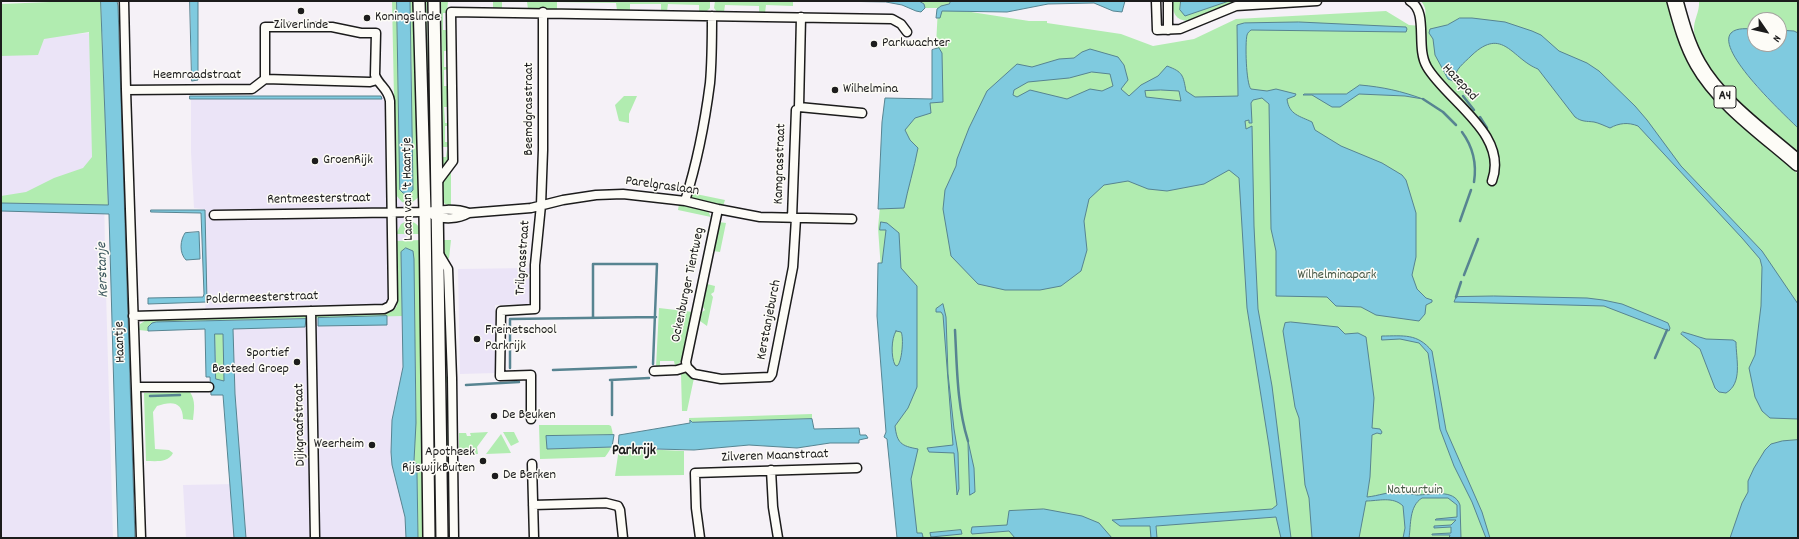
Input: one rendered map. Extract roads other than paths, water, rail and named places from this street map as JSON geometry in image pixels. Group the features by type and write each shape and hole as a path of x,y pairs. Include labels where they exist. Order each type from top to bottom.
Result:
{"highway":[{"name":"A4","path":"1675,1 1691,50 1710,81 1720,93 1798,163"}],"street":[{"name":"Haantje","path":"124,1 141,538"},
{"name":"Laan van 't Haantje","path":"420,1 425,212 429,538"},
{"name":"Laan van 't Haantje","path":"434,1 434,77 438,181 442,538"},
{"path":"1156,1 1157,30 1180,29 1236,6 1317,1"},
{"path":"1168,1 1168,30"},
{"name":"Hazepad","path":"1410,1 1418,8 1421,16 1422,53 1426,65 1436,80 1473,118 1483,131 1491,147 1496,164 1496,170 1492,181"},
{"name":"Laan van 't Haantje","path":"438,181 453,161 451,12 543,12"},
{"path":"543,12 892,18 901,24 906,32"},
{"name":"Beemdgrasstraat","path":"541,205 544,96 543,12"},
{"path":"685,201 697,154 710,82 712,16"},
{"name":"Kamgrasstraat","path":"794,218 801,17"},
{"path":"265,27 332,27 361,33 376,32 375,75 377,80 370,82 265,79 265,27"},
{"name":"Heemraadstraat","path":"126,90 252,89 265,79"},
{"name":"Laan van 't Haantje","path":"377,80 386,89 390,101 393,300 390,306"},
{"path":"798,108 862,113"},
{"name":"Parelgraslaan","path":"438,214 462,210 469,213 531,208 596,194 613,194 649,196 685,201 760,217 852,219"},
{"name":"Trilgrasstraat","path":"532,419 531,375 500,376 501,311 535,309 535,265 541,205"},
{"name":"Ockenburger Tientweg","path":"687,367 686,362 718,209"},
{"name":"Rentmeesterstraat","path":"214,215 391,212 425,212 438,214"},
{"name":"Kerstanjeburch","path":"687,367 694,374 721,380 770,377 772,374 793,267 794,218"},
{"path":"438,254 448,269 450,350 452,364 454,538"},
{"name":"Poldermeesterstraat","path":"133,316 384,309 390,306"},
{"name":"Dijkgraafstraat","path":"311,311 315,538"},
{"path":"427,376 432,379 440,378 452,364"},
{"path":"654,371 677,370 687,367"},
{"path":"136,387 209,387"},
{"path":"428,443 441,443"},
{"path":"532,464 534,538"},
{"name":"Zilveren Maanstraat","path":"700,538 696,508 695,473 857,468"},
{"path":"771,470 773,505 778,538"},
{"path":"441,487 453,499"},
{"path":"533,505 606,503 618,506 620,510 623,538"}],"water":[{"path":"101,1 117,1 118,6 135,538 118,538 109,214 1,211 1,203 108,205"},
{"path":"190,1 198,1 198,80 192,81"},
{"path":"397,1 410,1 413,190 409,194 403,193 400,190"},
{"path":"830,1 919,1 924,4 925,8 921,12 902,5 886,2"},
{"path":"951,1 1125,1 1122,12 1113,11 1094,3 1048,4 1007,12 942,11 940,18 936,18 937,9 941,6 949,4"},
{"path":"1181,1 1229,1 1185,16 1180,10"},
{"path":"1460,18 1505,22 1532,31 1541,35 1559,51 1587,63 1599,71 1635,106 1681,166 1762,251 1798,304 1798,419 1770,418 1762,411 1755,397 1749,368 1755,355 1761,306 1762,267 1760,259 1638,126 1624,124 1610,128 1596,122 1577,119 1538,69 1507,47 1500,44 1492,44 1483,47 1460,66 1453,81 1448,79 1435,55 1433,39 1429,33 1430,29 1447,25"},
{"path":"1299,22 1406,27 1406,32 1251,30 1247,34 1246,39 1247,72 1249,86 1251,89 1267,91 1276,89 1296,94 1295,96 1287,99 1290,108 1299,116 1312,122 1315,130 1341,146 1382,163 1402,175 1406,180 1416,213 1416,257 1412,275 1417,289 1426,298 1432,300 1432,302 1426,305 1425,314 1419,321 1376,315 1361,307 1336,306 1327,297 1276,296 1276,251 1271,229 1269,104 1262,98 1253,100 1251,103 1252,123 1249,123 1249,120 1245,121 1246,129 1252,126 1254,226 1258,309 1272,386 1291,538 1281,538 1276,517 1156,526 1157,538 1151,538 1150,526 1120,526 1112,520 1272,509 1277,505 1247,308 1239,178 1229,170 1204,184 1167,191 1148,189 1128,181 1104,185 1089,199 1084,221 1087,250 1081,271 1061,286 1040,290 1005,290 978,284 951,256 943,209 945,190 956,166 957,159 969,128 987,91 1017,64 1032,67 1059,59 1074,58 1082,52 1090,49 1118,57 1124,65 1128,80 1121,89 1129,96 1141,85 1158,76 1167,66 1179,72 1183,78 1186,91 1195,97 1238,96 1237,25 1244,23","holes":["1092,72 1110,74 1113,86 1102,91 1090,89 1067,99 1030,90 1017,97 1013,95 1014,90 1028,82 1069,78","1145,91 1179,91 1181,101 1146,97"]},
{"path":"1739,29 1746,29 1747,52 1787,52 1787,31 1798,33 1798,128 1754,83 1733,54 1729,42 1731,33"},
{"path":"939,48 942,53 943,102 930,103 931,113 915,118 905,130 910,140 918,148 904,208 878,209 882,122 885,98 932,99 932,50"},
{"path":"1360,85 1392,90 1423,99 1405,96 1359,94 1340,107 1332,107 1312,95 1303,95 1346,94"},
{"path":"190,96 381,96 382,99 190,99"},
{"path":"151,210 205,210 207,302 148,304 148,298 203,297 204,294 201,213 151,212"},
{"path":"881,222 887,223 899,233 901,268 917,286 917,387 908,408 895,426 897,436 901,443 908,447 918,449 911,479 917,533 922,533 923,537 920,538 897,538 887,439 884,437 886,432 877,316 878,263 882,263 886,230 880,230","holes":["896,331 901,332 902,350 899,364 897,366 895,365 893,357 892,343"]},
{"path":"199,232 200,259 186,260 181,250 183,236 185,233"},
{"path":"406,248 413,251 414,259 416,423 414,461 416,463 417,473 418,538 406,538 405,517 392,465 391,452 392,420 403,367 401,252"},
{"path":"1494,296 1587,298 1603,300 1622,304 1661,320 1668,323 1670,328 1669,331 1604,306 1454,302 1456,297"},
{"path":"943,304 946,317 948,374 958,453 959,489 957,495 954,453 929,452 927,448 953,445 943,315 941,312 936,312 936,309"},
{"path":"387,316 387,325 318,326 318,318"},
{"path":"306,319 305,327 233,329 235,394 246,538 234,538 223,395 211,395 210,377 206,377 205,329 148,331 148,327 152,323","holes":["215,334 223,334 224,381 216,379"]},
{"path":"1291,322 1338,327 1345,334 1358,333 1366,337 1374,398 1372,428 1380,429 1382,432 1381,434 1377,433 1372,435 1370,477 1367,497 1397,492 1417,495 1447,494 1453,496 1460,505 1461,538 1449,538 1450,535 1432,535 1451,533 1451,527 1434,528 1434,526 1451,525 1456,520 1435,520 1457,517 1457,505 1448,498 1422,498 1418,501 1413,511 1409,538 1403,538 1405,528 1403,506 1395,501 1385,500 1366,501 1359,538 1312,538 1309,498 1305,485 1299,418 1295,407 1283,331 1285,323"},
{"path":"1683,332 1706,339 1733,340 1736,342 1737,377 1731,389 1726,393 1719,392 1715,388 1700,349 1681,334"},
{"path":"1382,336 1404,336 1415,338 1421,341 1432,351 1446,430 1482,512 1490,538 1486,538 1472,502 1454,466 1440,429 1428,353 1419,343 1400,339 1382,340"},
{"path":"812,419 814,429 859,428 860,435 866,435 868,438 859,440 859,443 830,443 797,448 749,445 694,450 618,448 619,435 690,423 690,420 692,422"},
{"path":"614,435 612,447 547,449 546,436"},
{"path":"1798,440 1798,538 1730,538 1742,503 1748,492 1748,481 1765,450 1771,444 1782,441"},
{"path":"968,441 974,468 975,492 970,495"},
{"path":"1044,509 1082,516 1099,523 1112,538 1015,538 1009,531 972,534 971,532 972,527 1007,525 1009,511"},
{"path":"961,530 962,534 931,537 930,533"}],"waterway":[{"path":"1463,96 1474,110"},
{"path":"1423,99 1443,112 1456,125"},
{"path":"1480,117 1487,128"},
{"path":"1462,132 1469,143 1473,156 1475,168 1474,182"},
{"path":"1460,221 1471,190"},
{"path":"1464,275 1478,239"},
{"path":"593,318 593,264 657,264 653,364"},
{"path":"1456,297 1461,282"},
{"path":"510,368 510,319 656,317"},
{"path":"955,330 960,400 964,428 968,441"},
{"path":"1655,358 1667,330"},
{"path":"553,370 636,367"},
{"path":"610,380 649,378"},
{"path":"612,380 612,415"},
{"path":"466,385 519,382"},
{"path":"150,396 180,395"}],"place":[{"name":"Zilverlinde","path":"301,11"},
{"name":"Koningslinde","path":"367,18"},
{"name":"Parkwachter","path":"874,44"},
{"name":"Wilhelmina","path":"835,90"},
{"name":"GroenRijk","path":"315,161"},
{"name":"Freinetschool Parkrijk","path":"477,339"},
{"name":"Sportief Besteed Groep","path":"297,362"},
{"name":"De Beuken","path":"494,416"},
{"name":"Weerheim","path":"372,445"},
{"name":"Apotheek RijswijkBuiten","path":"483,461"},
{"name":"De Berken","path":"495,476"}],"district":[{"name":"Parkrijk","path":"634,452"}],"water label":[{"name":"Kerstanje","path":"104,270"}],"park label":[{"name":"Wilhelminapark","path":"1337,276"},
{"name":"Natuurtuin","path":"1415,491"}]}
